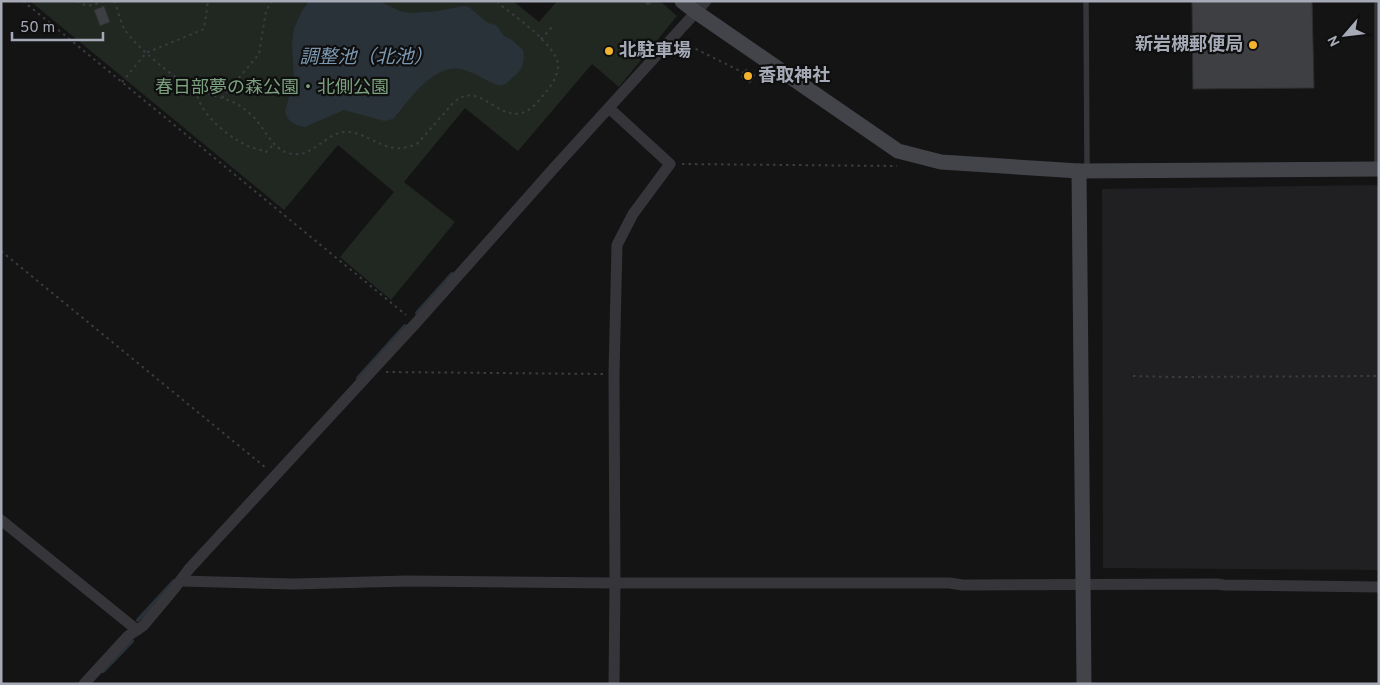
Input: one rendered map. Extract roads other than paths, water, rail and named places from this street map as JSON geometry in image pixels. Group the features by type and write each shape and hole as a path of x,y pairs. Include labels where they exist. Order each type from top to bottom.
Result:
{"street":[{"path":"682,1 701,7 898,151 941,162 1083,170 1378,169"},
{"path":"84,684 128,636 143,626 189,569 416,323 701,7"},
{"path":"609,108 670,164 633,214 617,245 614,374 614,684"},
{"path":"1083,170 1084,684"},
{"path":"1,520 137,630"},
{"path":"180,581 293,584 407,581 615,584 1217,584 1379,587"}],"lane":[{"path":"1083,170 1086,1"},
{"path":"1377,1 1378,169"}],"water":[{"name":"調整池（北池）","path":"309,1 379,1 400,11 410,13 438,11 463,6 469,7 488,23 496,25 504,36 512,40 523,50 523,64 516,75 504,85 494,84 465,70 450,69 441,72 425,82 393,119 384,121 344,110 305,127 296,125 289,120 285,112 294,77 292,45 294,28"}],"waterway":[{"path":"417,313 452,274"},
{"path":"358,378 405,326"},
{"path":"138,620 174,581"},
{"path":"103,671 132,641"}],"place":[{"name":"新岩槻郵便局","path":"1253,45"},
{"name":"北駐車場","path":"609,51"},
{"name":"香取神社","path":"748,76"}],"park label":[{"name":"春日部夢の森公園・北側公園","path":"272,88"}]}
